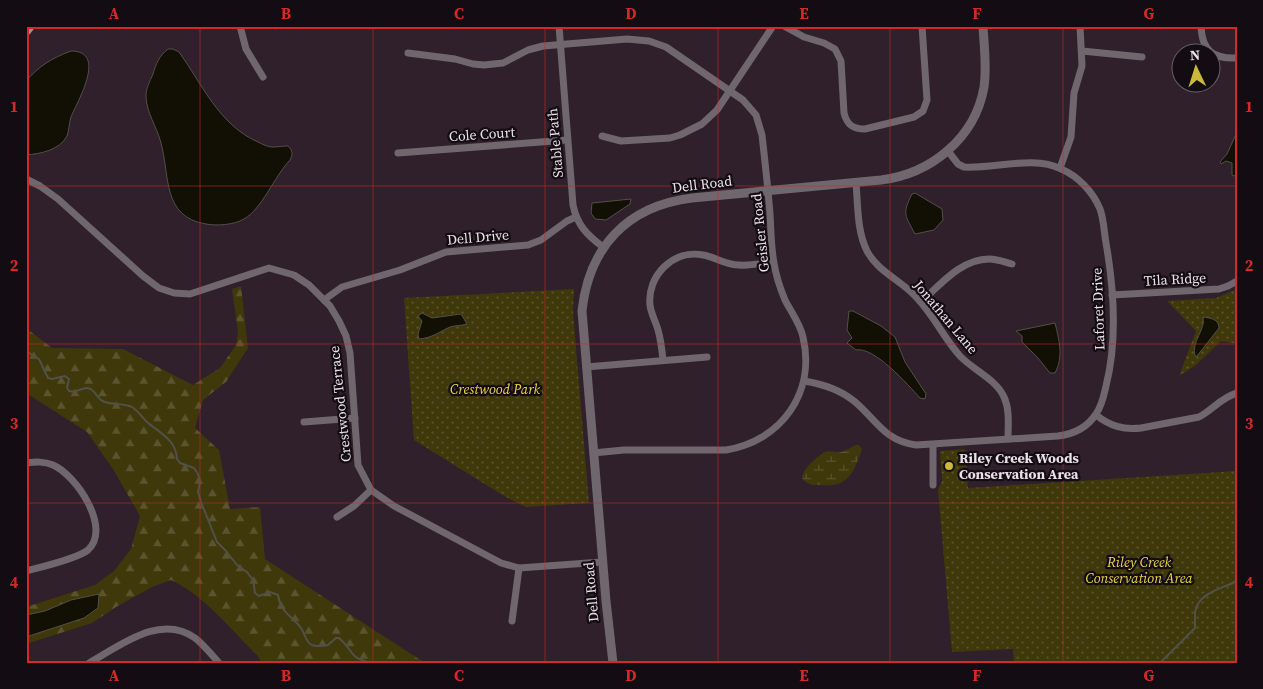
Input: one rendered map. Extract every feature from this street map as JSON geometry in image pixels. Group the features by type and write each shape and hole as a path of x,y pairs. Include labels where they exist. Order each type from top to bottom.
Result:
{"main road":[{"path":"26,31 30,26"}],"street":[{"path":"240,26 246,49 264,77"},
{"name":"Stable Path","path":"558,26 573,205 576,217 584,231 603,247"},
{"path":"602,136 621,141 680,135 702,124 711,117 773,26"},
{"path":"784,26 804,37 836,49 841,61 844,114 851,126 858,129 914,117 924,111 927,100 922,26"},
{"name":"Dell Road","path":"613,663 602,562 582,324 584,296 590,271 603,247 612,236 629,222 664,203 692,198 856,184 890,179 925,167 948,151 958,141 974,116 984,89 983,26"},
{"path":"1060,168 1071,137 1073,125 1072,103 1081,74 1080,26"},
{"path":"1200,26 1201,36 1208,50 1222,59 1237,58"},
{"name":"Geisler Road","path":"408,53 484,65 503,62 536,47 627,39 649,41 666,47 730,90 750,106 760,124 774,262 780,289 803,335 806,362 804,380 793,407 780,424 759,440 726,450 593,452"},
{"path":"1082,51 1142,57"},
{"name":"Cole Court","path":"398,152 567,140"},
{"name":"Laforet Drive","path":"948,151 958,164 964,167 1034,163 1060,168 1078,179 1087,188 1100,209 1108,252 1112,294 1113,338 1111,367 1096,416"},
{"name":"Crestwood Terrace","path":"26,180 40,186 58,199 143,276 160,288 174,293 190,294 269,268 294,275 309,285 324,300 339,321 346,336 350,353 358,465 371,490 429,526 501,563 519,568 602,562"},
{"name":"Jonathan Lane","path":"856,184 860,226 867,250 882,270 904,286 921,302 956,352 993,383 1003,396 1008,414 1008,439"},
{"name":"Dell Drive","path":"324,300 342,287 400,270 446,252 528,245 541,240 567,221 576,217"},
{"path":"663,360 659,332 650,304 652,286 661,269 677,257 695,254 739,265 774,262"},
{"path":"921,302 951,274 969,263 990,259 1012,264"},
{"name":"Tila Ridge","path":"1112,294 1220,288 1237,281"},
{"path":"586,368 707,357"},
{"path":"804,380 832,387 843,393 863,408 883,430 896,440 906,443 933,445 1058,436 1073,433 1096,416 1115,427 1141,428 1199,417 1224,399 1237,393"},
{"path":"304,422 355,418"},
{"path":"933,445 933,485"},
{"path":"26,464 44,463 53,465 72,480 88,502 93,515 96,534 91,546 80,555 26,571"},
{"path":"337,517 354,506 371,490"},
{"path":"512,621 519,568"},
{"path":"89,663 139,635 161,629 172,629 194,637 219,663"}],"green space":[{"path":"241,286 248,348 226,382 203,400 195,428 219,450 230,509 260,507 265,559 425,663 262,663 257,655 217,614 195,595 171,580 152,587 92,623 26,644 26,607 95,585 114,571 131,549 140,516 113,469 87,432 26,393 26,328 52,348 123,349 193,385 220,368 236,345 238,332 232,289"},
{"name":"Crestwood Park","path":"574,289 573,312 589,503 526,507 504,496 414,440 404,298"},
{"path":"1237,289 1237,344 1221,341 1196,365 1179,376 1196,331 1167,301 1216,298"},
{"path":"859,445 862,449 859,458 853,472 843,481 830,485 815,485 808,483 802,478 807,467 822,454 827,451 845,451"},
{"name":"Riley Creek Conservation Area","path":"965,449 968,488 1237,471 1237,663 1014,663 1013,649 952,652 938,490 942,481 940,451"}],"shaded area":[{"path":"168,49 179,52 212,103 244,135 272,147 288,146 292,151 290,160 257,208 240,221 225,225 215,225 192,220 182,213 170,193 161,143 146,102 147,87 162,54"},
{"path":"71,51 82,53 87,59 89,68 83,90 71,117 67,136 55,148 37,154 26,155 26,81 46,63"},
{"path":"1237,132 1237,174 1234,176 1232,175 1232,163 1226,161 1221,164 1220,162 1227,154"},
{"path":"915,193 942,209 943,220 934,230 915,234 909,223 906,210 912,194"},
{"path":"631,199 630,204 606,220 595,219 591,213 592,203"},
{"path":"849,311 853,311 881,326 895,337 905,362 926,394 925,399 920,398 881,360 863,350 856,350 847,343 852,338 847,330"},
{"path":"422,313 432,318 461,314 467,324 450,327 432,336 419,339 418,334 422,321 418,316"},
{"path":"1203,317 1216,321 1219,328 1197,356 1195,356 1195,345 1202,326"},
{"path":"1055,323 1060,354 1055,373 1050,373 1022,342 1022,336 1016,331"},
{"path":"99,594 98,608 84,618 26,637 26,615 45,611 71,600"}],"waterway":[{"path":"26,351 39,359 48,378 65,376 69,379 67,388 69,391 90,389 102,401 132,407 166,437 174,446 180,463 194,468 198,474 200,482 198,492 217,542 253,580 255,593 259,596 270,592 278,595 281,606 301,628 306,640 310,644 316,646 328,645 336,638 339,638 358,659 372,663"},
{"path":"1160,663 1195,628 1195,612 1201,600 1211,592 1235,582 1237,578"}],"place":[{"name":"Riley Creek Woods Conservation Area","path":"949,466"}]}
